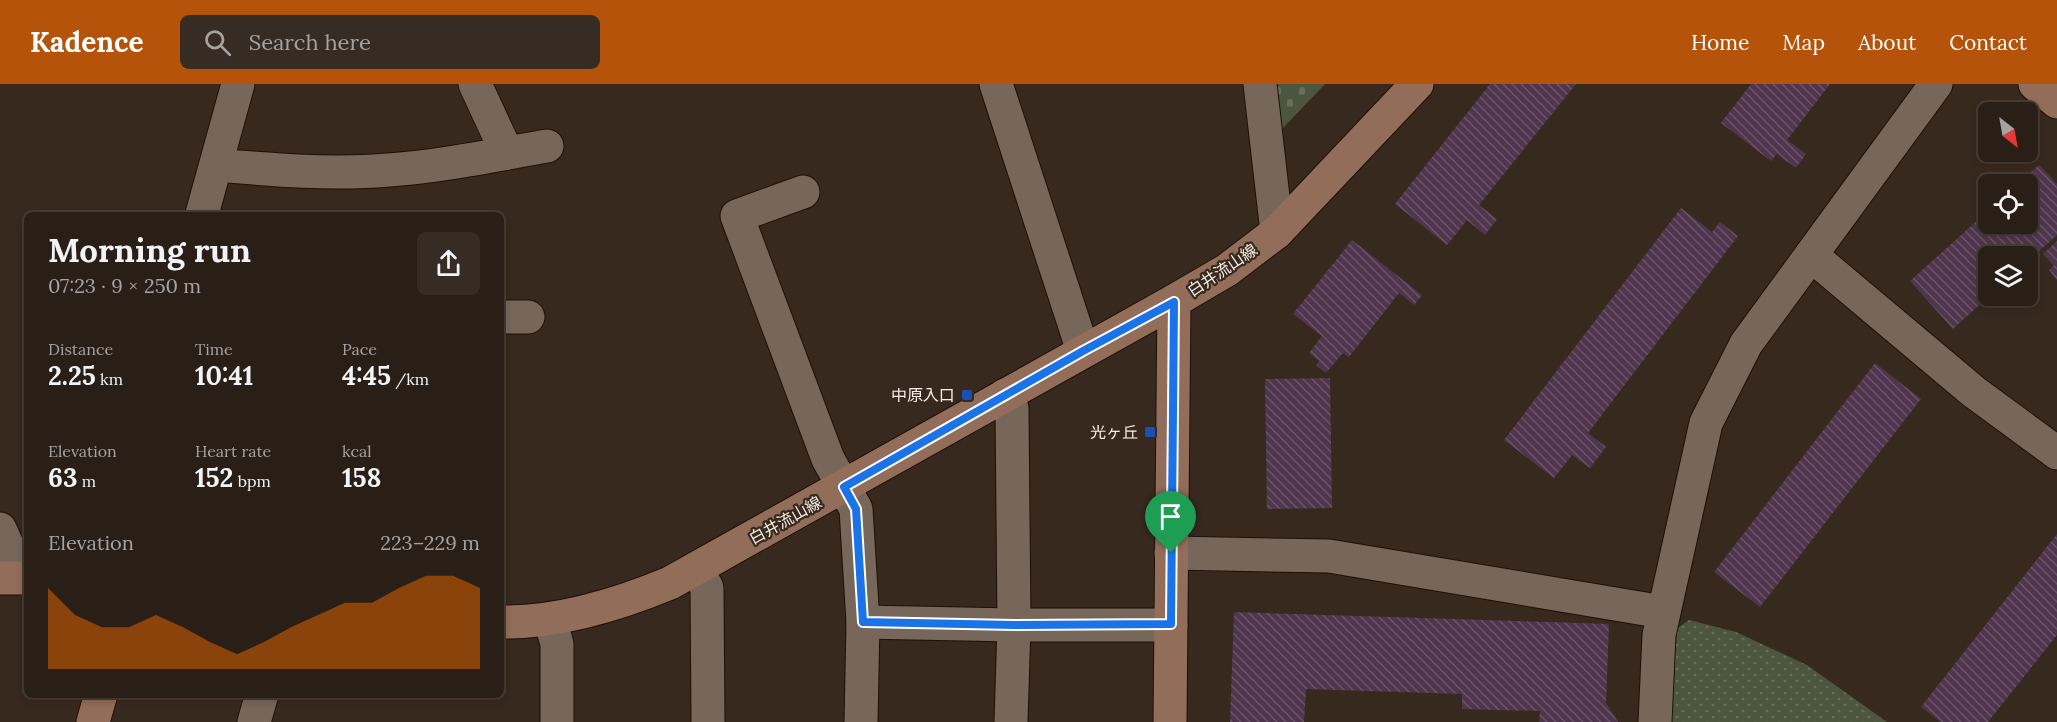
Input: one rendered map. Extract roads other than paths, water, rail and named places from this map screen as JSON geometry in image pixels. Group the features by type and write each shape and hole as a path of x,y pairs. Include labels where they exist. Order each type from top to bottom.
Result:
{"main road":[{"name":"白井流山線","path":"504,622 550,619 608,606 641,595 697,569 1174,302 1227,270 1277,232 1417,84"},
{"path":"2035,84 2057,102"},
{"path":"1170,722 1174,302"},
{"path":"93,722 100,698"}],"street":[{"path":"202,212 238,84"},
{"path":"475,84 507,153"},
{"path":"996,84 1083,351"},
{"path":"1260,84 1277,232"},
{"path":"1655,722 1659,634 1706,423 1746,344 1936,84"},
{"path":"216,165 299,172 388,171 440,165 547,146"},
{"path":"804,192 737,216 828,459 856,509 863,622 861,722"},
{"path":"1811,255 1974,392 2057,453"},
{"path":"1005,395 1012,408 1014,625 1011,722"},
{"path":"0,529 10,551 13,578"},
{"path":"1171,553 1329,556 1663,612"},
{"path":"697,569 707,588 708,722"},
{"path":"550,619 557,644 557,722"},
{"path":"863,622 1014,625 1171,624"},
{"path":"254,722 261,698"}],"place":[{"name":"中原入口","path":"967,395"},
{"name":"光ヶ丘","path":"1150,432"}]}
